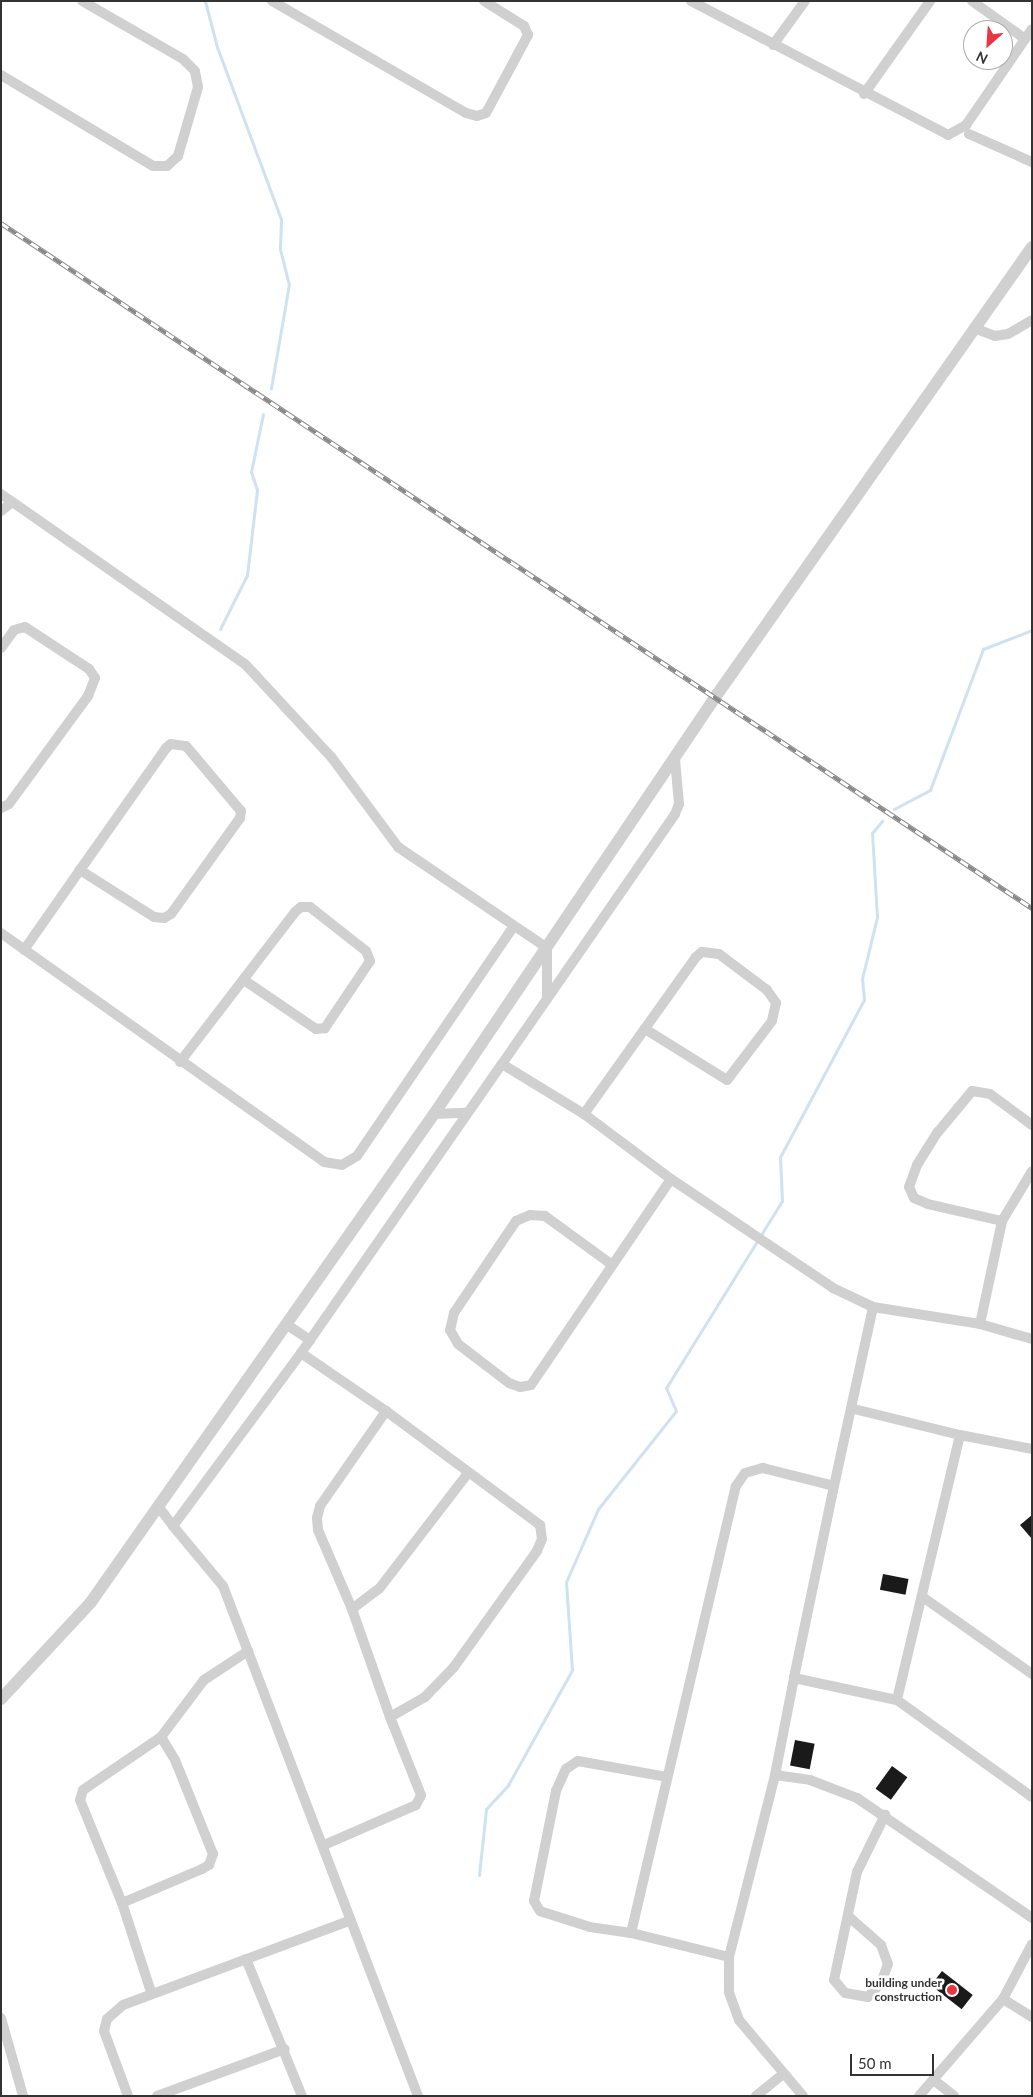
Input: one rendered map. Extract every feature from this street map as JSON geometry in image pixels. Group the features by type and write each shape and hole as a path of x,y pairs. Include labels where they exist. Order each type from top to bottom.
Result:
{"street":[{"path":"1,75 153,166 167,166 178,156 198,87 195,71 183,60 82,1"},
{"path":"272,1 466,113 477,116 486,113 509,77 528,36 524,26 484,1"},
{"path":"691,1 941,133 956,134 966,124 1032,29"},
{"path":"774,45 804,1"},
{"path":"864,94 930,1"},
{"path":"972,1 1025,39"},
{"path":"969,134 1032,162"},
{"path":"1,1699 91,1602 434,1114 675,759 1032,247"},
{"path":"974,328 995,336 1008,334 1032,320"},
{"path":"1,494 11,503 205,633 245,664 332,758 398,847 512,927 547,948"},
{"path":"1,511 11,503"},
{"path":"1,648 14,630 26,627 89,669 95,678 77,711 9,804 1,808"},
{"path":"24,950 80,870 171,744 186,746 242,811 240,818 171,914 164,918 154,917 80,870"},
{"path":"173,1526 301,1353 675,814 679,804 675,759"},
{"path":"180,1062 244,980 301,907 310,907 366,951 370,961 325,1028 316,1029 244,980"},
{"path":"1,934 324,1162 342,1165 357,1156 512,927"},
{"path":"547,948 547,996"},
{"path":"584,1114 696,957 708,951 719,954 767,990 776,1003 772,1021 727,1080 645,1029"},
{"path":"502,1064 584,1114 671,1179 753,1232 832,1288 873,1307 980,1324 1032,1338"},
{"path":"1002,1221 928,1204 914,1198 909,1187 917,1166 938,1132 972,1091 990,1094 1032,1125"},
{"path":"434,1114 467,1113"},
{"path":"980,1324 1002,1221 1032,1172"},
{"path":"611,1264 545,1216 523,1218 516,1221 454,1313 450,1330 458,1344 509,1383 520,1387 531,1385 611,1264 671,1179"},
{"path":"803,2096 740,2020 729,1992 729,1957 774,1776 834,1486 854,1409 873,1307"},
{"path":"286,1324 310,1340"},
{"path":"301,1353 386,1410 540,1525 542,1539 454,1667 425,1697 390,1717"},
{"path":"854,1409 960,1435 1032,1450"},
{"path":"324,1845 416,1805 420,1795 352,1609 318,1530 317,1518 320,1506 386,1410"},
{"path":"897,1700 924,1598 960,1435"},
{"path":"630,1934 736,1486 745,1473 763,1468 834,1486"},
{"path":"352,1609 379,1589 468,1473"},
{"path":"158,1506 223,1586 324,1845 418,2096"},
{"path":"924,1598 1032,1674"},
{"path":"152,1992 122,1903 80,1800 83,1790 161,1737 204,1680 248,1651"},
{"path":"794,1678 897,1700 1032,1797"},
{"path":"122,1903 202,1869 209,1865 213,1854 176,1760 161,1737"},
{"path":"667,1777 578,1761 566,1769 556,1791 534,1901 540,1911 590,1927 630,1934 729,1957"},
{"path":"774,1776 810,1780 857,1798 885,1814 1032,1918"},
{"path":"848,1916 881,1945 888,1964 881,1983 868,1997 845,1993 834,1980 857,1872 885,1814"},
{"path":"128,2096 104,2031 107,2019 123,2005 152,1992 351,1920"},
{"path":"919,2096 935,2081 1003,1999 1032,1944"},
{"path":"246,1959 285,2049 302,2096"},
{"path":"1003,1999 1032,2018"},
{"path":"1,2018 23,2096"},
{"path":"157,2096 285,2049"},
{"path":"756,2096 783,2074"},
{"path":"935,2081 954,2096"}],"building":[{"path":"1032,1515 1032,1539 1020,1525"},
{"path":"883,1574 909,1579 905,1595 880,1590"},
{"path":"795,1740 815,1744 810,1769 790,1766"},
{"path":"892,1766 907,1777 891,1800 876,1789"},
{"name":"building under construction","path":"942,1971 973,1995 962,2009 931,1985"}],"waterway":[{"path":"205,1 217,47 281,219 280,249 289,284 271,388"},
{"path":"220,629 247,575 257,490 251,472 263,414"},
{"path":"894,809 930,790 983,649 1032,630"},
{"path":"479,1875 486,1809 508,1785 572,1670 566,1582 598,1509 676,1411 666,1388 782,1201 780,1157 864,1000 862,979 877,917 872,833 882,821"}],"railway":[{"path":"1,223 1032,908"}],"place":[{"name":"building under construction","path":"952,1990"}]}
